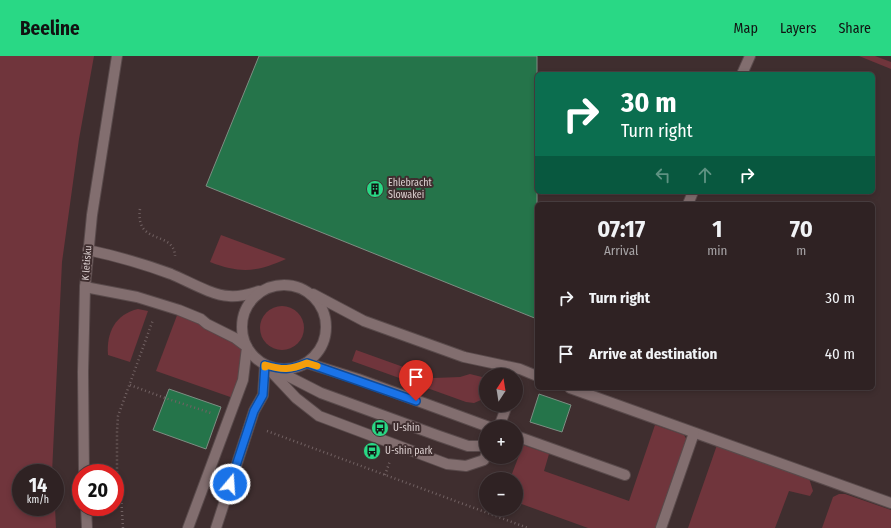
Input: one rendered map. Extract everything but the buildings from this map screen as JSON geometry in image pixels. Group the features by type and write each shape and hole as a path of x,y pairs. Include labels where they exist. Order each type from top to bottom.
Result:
{"street":[{"name":"K letisku","path":"84,464 83,372 85,287 88,250 117,56"},
{"path":"743,72 750,56"},
{"path":"88,250 128,259 170,274 217,294 230,296 248,295 278,286 291,286 304,290 364,321 464,357 515,368"},
{"path":"85,287 138,297 179,310 201,319 207,324 235,338 246,347 254,357 265,365 321,393 468,446 479,446"},
{"path":"188,528 243,380 246,347 242,334 246,308 254,298 265,289"},
{"path":"265,365 279,369 294,368 307,363 318,353 324,340 326,325 323,311 315,299 304,290"},
{"path":"307,363 358,379 479,424"},
{"path":"216,528 254,411 263,395 265,365"},
{"path":"265,365 296,398 319,416 447,464 466,466 479,462"},
{"path":"523,370 535,375"},
{"path":"576,390 891,503"},
{"path":"661,528 694,433"},
{"path":"523,439 625,475"},
{"path":"86,516 87,528"}],"path":[{"path":"140,209 139,217 141,226 148,233 172,245 175,251 175,258"},
{"path":"123,528 121,496 117,482 118,416 154,318"},
{"path":"130,384 165,398 229,418"},
{"path":"250,425 528,528"}],"shaded area":[{"path":"0,56 94,56 79,139 62,262 52,464 12,464 12,516 55,516 56,528 0,528"},
{"path":"859,56 875,56 891,62 891,69"},
{"path":"221,235 286,259 266,267 249,270 240,270 210,262"},
{"path":"286,306 291,307 298,312 303,319 303,337 298,344 291,349 278,350 273,349 266,344 261,337 260,324 261,319 266,312 273,307"},
{"path":"138,309 148,311 130,362 108,355 109,339 114,325 130,311"},
{"path":"179,310 247,347 236,399 156,371"},
{"path":"356,350 434,378 460,377 470,374 479,376 479,401 474,403 466,402 352,361"},
{"path":"655,425 684,435 687,440 656,528 588,528 523,505 523,472 513,472 516,464 523,464 523,445 549,454 544,471 629,501"},
{"path":"717,445 809,478 813,491 810,496 789,491 775,528 688,528"},
{"path":"839,494 845,494 891,510 891,528 822,528 833,497"}],"slow traffic":[{"path":"265,367 265,365 279,369 294,368 307,363 317,366"}],"place":[{"name":"Ehlebracht Slowakei","path":"375,189"},
{"name":"U-shin","path":"380,428"},
{"name":"U-shin park","path":"372,451"}],"route":[{"path":"230,484 254,411 263,395 265,365 279,369 294,368 307,363 358,379 416,401"}]}
